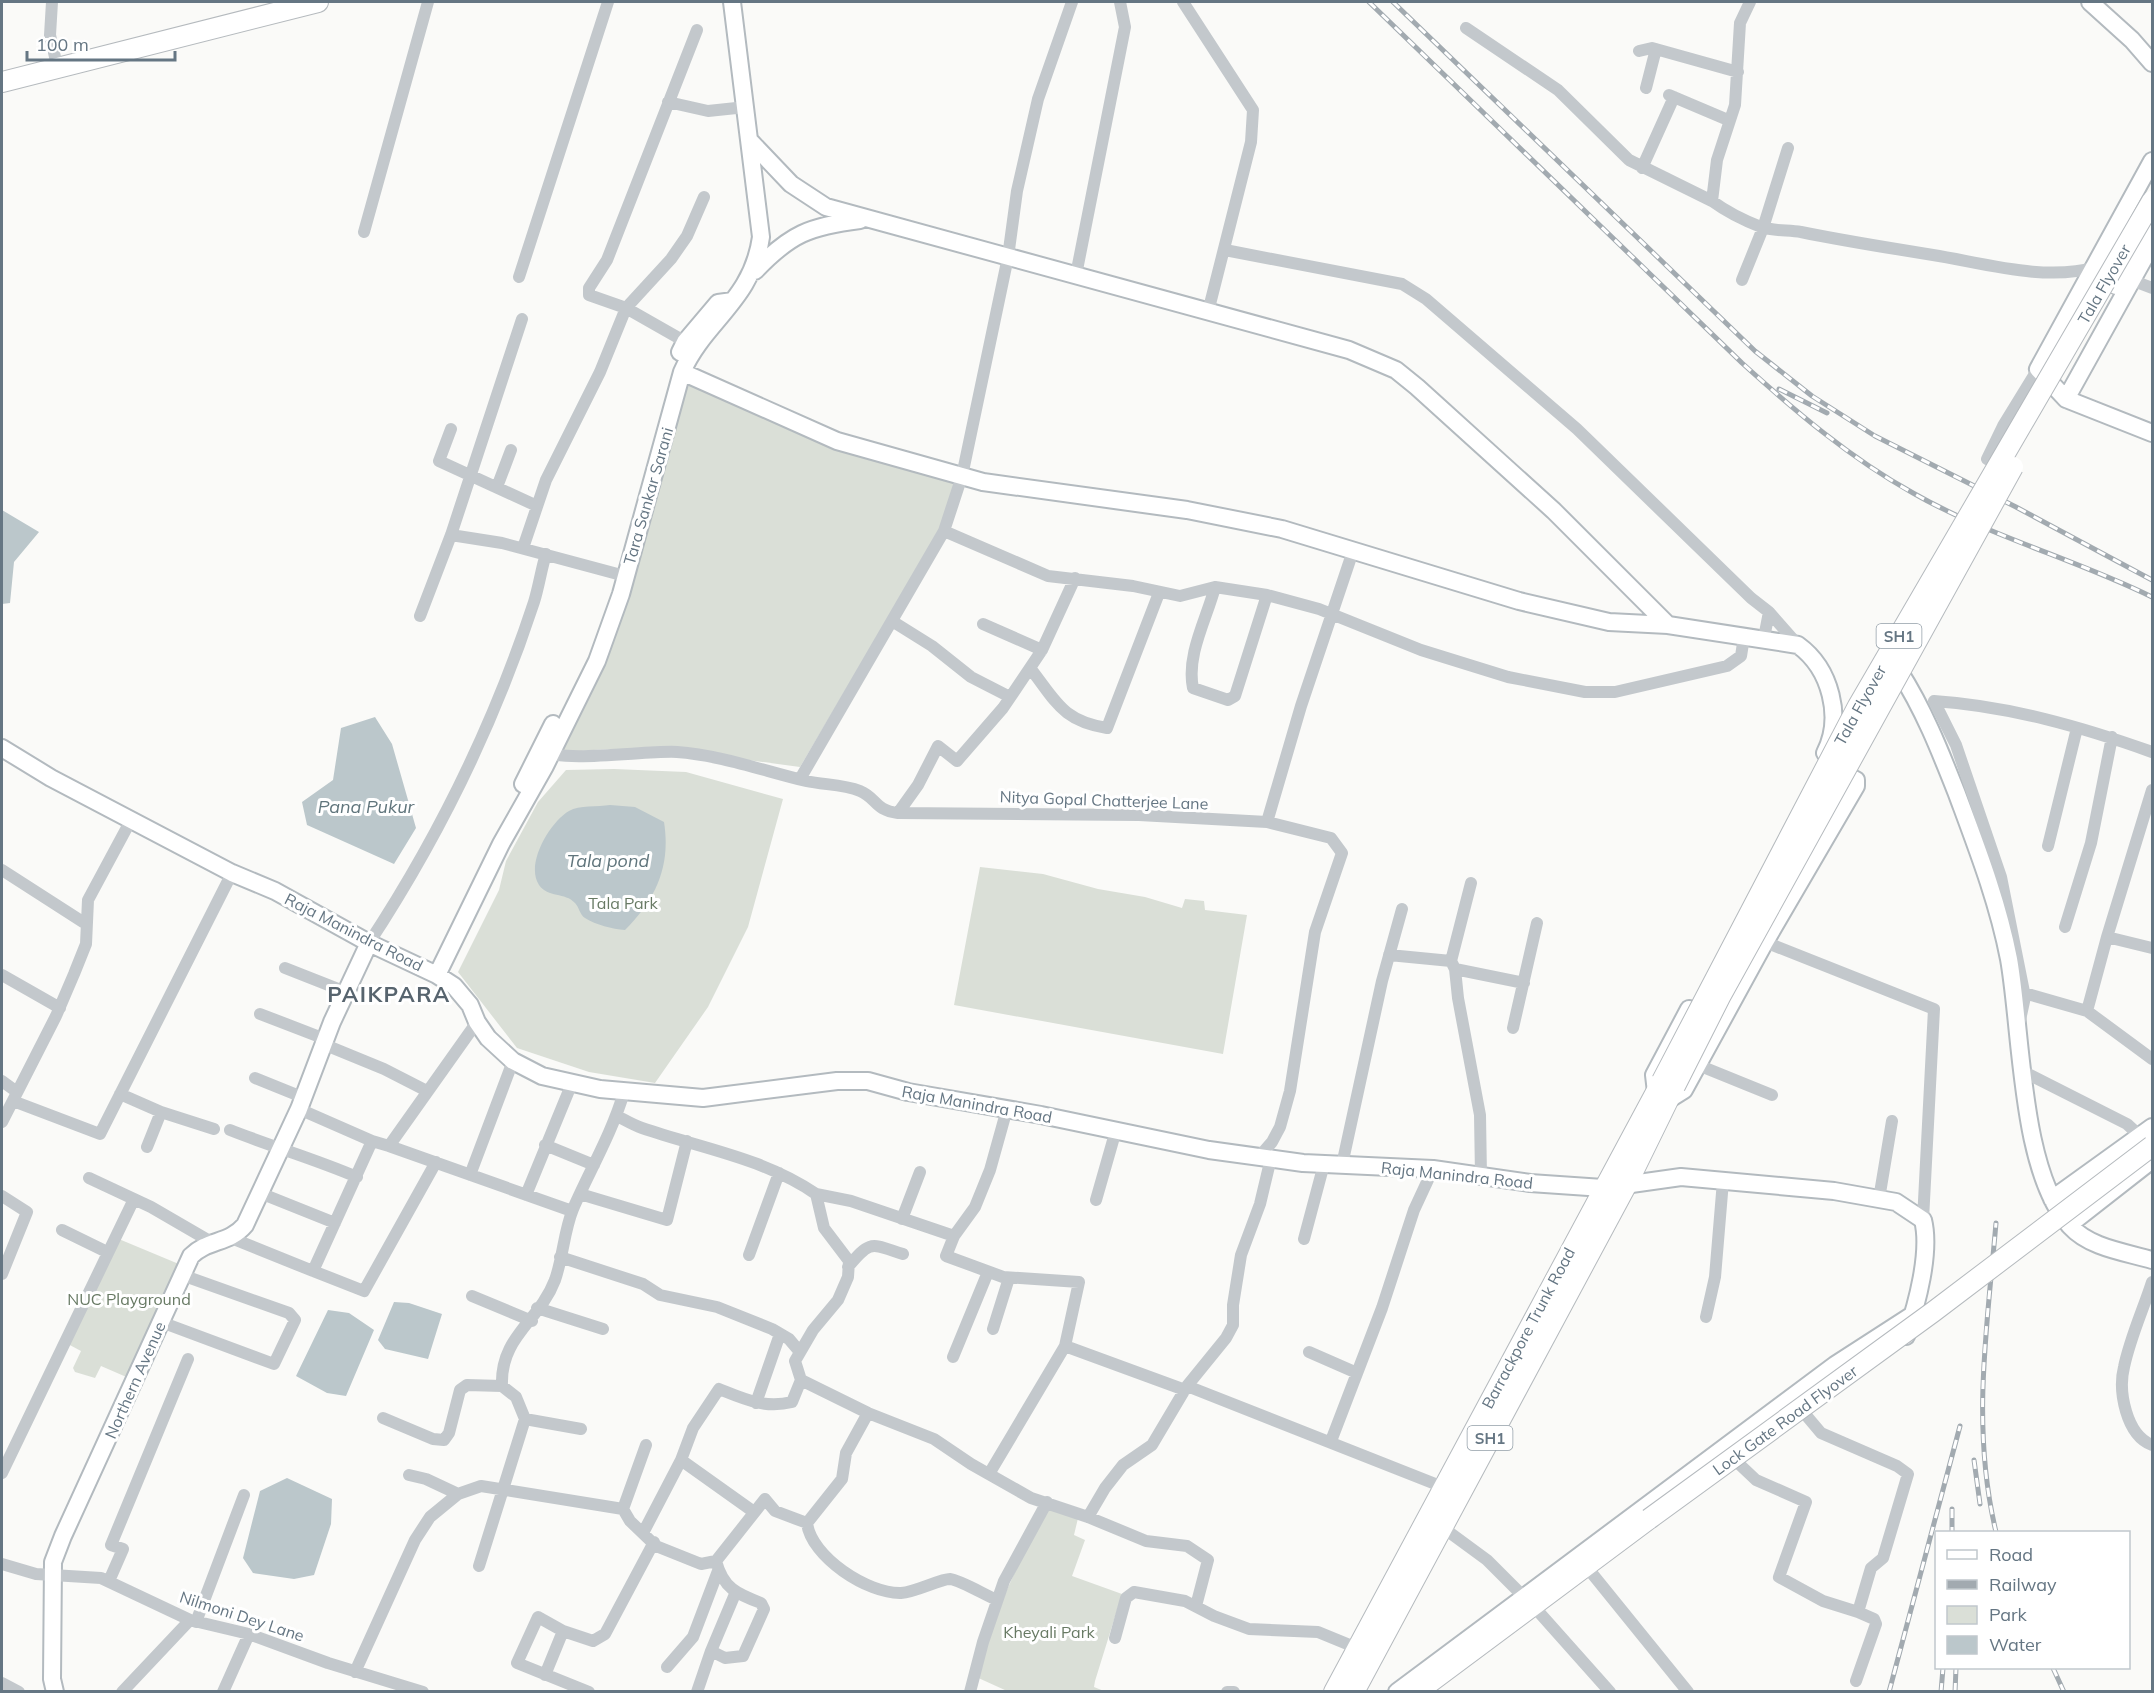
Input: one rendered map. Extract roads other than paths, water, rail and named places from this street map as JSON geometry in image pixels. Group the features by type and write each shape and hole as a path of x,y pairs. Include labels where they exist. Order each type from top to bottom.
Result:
{"main road":[{"path":"2,72 153,30 273,2"},
{"path":"2,82 318,2"},
{"name":"Tala Flyover","path":"1665,1090 1858,706 2152,201"},
{"name":"Tala Flyover","path":"1665,1090 1720,997 1899,671 2123,282 2152,225"},
{"name":"Barrackpore Trunk Road","path":"1334,1692 1357,1648 1452,1491 1626,1185 1665,1090"},
{"name":"Barrackpore Trunk Road","path":"1354,1692 1442,1527 1452,1491 1604,1188 1665,1090"},
{"name":"Lock Gate Road Flyover","path":"1428,1691 1933,1312 2148,1136"}],"street":[{"path":"52,2 50,35 55,57"},
{"path":"364,232 428,2"},
{"path":"519,277 608,2"},
{"name":"Tara Sankar Sarani","path":"432,972 501,844 546,752 597,661 690,344 725,314 758,261 761,237 732,2"},
{"path":"800,779 944,531 962,476 1008,257 1017,191 1038,99 1072,2"},
{"path":"1076,275 1125,27 1120,2"},
{"path":"1183,2 1253,110 1251,142 1208,312"},
{"path":"1712,201 1717,160 1728,120 1735,105 1740,23 1750,2"},
{"path":"2090,2 2132,40 2152,64"},
{"path":"1466,28 1558,90 1620,152 1642,168 1712,201 1726,212 1763,228 1996,267 2079,272 2096,267"},
{"path":"451,535 523,548 622,575 656,431 690,344 626,308 588,292 607,260 697,30"},
{"path":"1639,51 1656,49 1738,72"},
{"path":"1646,88 1656,49"},
{"path":"1642,168 1671,96 1728,120"},
{"path":"668,102 708,111 746,107"},
{"path":"751,142 791,184 826,207 1349,350 1396,370 1554,511 1668,625"},
{"path":"1742,280 1763,228 1788,148"},
{"path":"1987,459 2003,426 2096,267 2152,161"},
{"path":"523,548 546,480 600,372 626,308 682,244 704,196"},
{"path":"752,274 772,253 794,237 819,225 870,219"},
{"path":"2066,399 2100,342 2123,282 2152,244"},
{"path":"1224,250 1402,284 1426,300 1577,429 1751,598 1769,612 1806,651 1827,681 1835,714 1832,739 1820,761 1654,1075 1665,1090 1684,1090 1765,942 1857,784 1856,780 1820,761"},
{"path":"2123,282 2152,288"},
{"path":"420,616 451,535 522,319"},
{"path":"2038,369 2066,399 2152,433"},
{"path":"682,372 837,441 983,482 1197,512 1282,529 1519,601 1609,622 1668,625 1798,645"},
{"path":"451,429 439,461 537,506"},
{"path":"497,487 511,450"},
{"path":"944,531 1048,576 1133,586 1180,596 1215,587 1267,596 1331,614 1421,650 1508,677 1586,693 1615,692 1727,666 1740,656 1744,637"},
{"path":"1267,822 1331,614 1353,551"},
{"path":"436,1162 364,1291 231,1238 245,1225 369,943 392,908 459,785 516,649 534,600 546,554"},
{"path":"898,813 918,785 938,746 957,761 1010,697 1042,650 1075,578"},
{"path":"1215,587 1195,650 1192,681 1193,688 1228,700 1235,696 1267,596"},
{"path":"1030,668 1065,713 1075,720 1107,728 1159,593"},
{"path":"1764,638 1769,612"},
{"path":"892,621 932,646 971,677 1010,697"},
{"path":"983,624 1042,650"},
{"path":"1899,671 1920,703 1984,864 2019,996"},
{"path":"2152,752 2112,737 1980,704 1934,701 1956,746 2001,877 2019,996 2019,1028 2032,1136 2052,1199 2069,1225 2086,1240 2152,1260"},
{"path":"2048,846 2077,728"},
{"path":"2065,927 2091,843 2112,737"},
{"name":"Raja Manindra Road","path":"2,748 51,778 232,873 326,917 369,943 432,972 454,986 465,999 488,1038 513,1061 542,1076 624,1092 702,1098 837,1081 868,1081 908,1092 1116,1130 1209,1150 1324,1164 1433,1169 1604,1188 1681,1177 1834,1191 1896,1202 1923,1220"},
{"name":"Nitya Gopal Chatterjee Lane","path":"546,752 678,752 800,779 838,784 863,792 883,811 898,813 1139,815 1267,822 1330,838 1342,853 1315,932 1290,1091 1280,1127 1265,1157"},
{"path":"2087,1011 2152,790"},
{"path":"2,1122 60,1008 86,944 88,900 131,820"},
{"path":"2,870 86,924"},
{"path":"2,1081 15,1096 100,1134 232,873"},
{"path":"1471,883 1453,965 1480,1115 1481,1176"},
{"path":"1342,1165 1389,955 1402,909"},
{"path":"1514,1028 1537,922"},
{"path":"2107,937 2152,948"},
{"path":"1428,1691 1905,1338 1914,1314 1927,1237 1923,1220 1934,1009 1765,942"},
{"path":"1389,955 1453,965 1524,983"},
{"path":"285,968 346,992"},
{"path":"2,975 60,1008"},
{"path":"2019,996 2087,1011 2152,1059"},
{"path":"260,1014 384,1069 427,1091"},
{"path":"389,1146 477,1022"},
{"path":"470,1175 513,1061"},
{"path":"1698,1065 1772,1095"},
{"path":"2024,1072 2148,1136 2052,1199"},
{"path":"255,1078 372,1141 572,1211"},
{"path":"526,1195 572,1083"},
{"path":"502,1386 501,1367 507,1351 517,1335 532,1321 537,1308 554,1281 572,1211 617,1116 624,1092"},
{"path":"120,1094 161,1112 214,1129"},
{"path":"989,1474 1065,1346 1079,1282 1009,1278 946,1256 954,1236 975,1207 990,1170 1007,1109"},
{"path":"147,1147 161,1112"},
{"path":"617,1116 640,1128 687,1141 779,1173 816,1194 850,1201 954,1236"},
{"path":"1879,1199 1892,1121"},
{"path":"230,1130 279,1149 303,1155 357,1178"},
{"path":"1096,1200 1116,1130"},
{"path":"313,1271 372,1141"},
{"path":"580,1194 667,1220 687,1141"},
{"path":"545,1145 594,1166"},
{"path":"1089,1517 1105,1488 1123,1465 1152,1445 1186,1388 1226,1338 1233,1325 1233,1305 1241,1254 1260,1204 1265,1157"},
{"path":"2069,1225 2152,1160"},
{"path":"1304,1239 1324,1164"},
{"path":"1331,1441 1414,1210 1433,1169"},
{"path":"902,1219 920,1172"},
{"path":"749,1255 779,1173"},
{"path":"89,1178 188,1226 213,1243"},
{"path":"1706,1317 1715,1277 1723,1181"},
{"path":"260,1192 335,1223"},
{"path":"643,1533 681,1460 693,1428 719,1389 756,1403 778,1406 792,1402 801,1380 795,1361 813,1330 838,1300 848,1277 849,1261 824,1228 816,1194"},
{"path":"2,1196 25,1210 27,1214 2,1274"},
{"path":"2,1473 134,1199"},
{"path":"62,1230 107,1252"},
{"name":"Northern Avenue","path":"55,1692 52,1679 52,1575 53,1562 63,1536 191,1256 201,1246 231,1238"},
{"path":"848,1267 864,1248 872,1245 903,1254"},
{"path":"560,1257 643,1284 660,1295 717,1307 780,1334 789,1339 800,1352"},
{"path":"953,1357 988,1272"},
{"path":"161,1322 274,1364 295,1320 289,1313 182,1275"},
{"path":"993,1329 1009,1278"},
{"path":"2152,1282 2123,1368 2123,1399 2132,1427 2152,1445"},
{"path":"472,1296 532,1321"},
{"path":"537,1308 603,1329"},
{"path":"1397,1692 1835,1365 1914,1314"},
{"path":"756,1403 780,1334"},
{"path":"1065,1346 1331,1441 1452,1491"},
{"path":"1309,1352 1357,1373"},
{"path":"109,1581 123,1549 111,1545 188,1359"},
{"path":"801,1380 868,1413 934,1439 1031,1498 1089,1517 1146,1541 1187,1546 1203,1555 1208,1560 1207,1570 1196,1606"},
{"path":"383,1418 433,1439 444,1440 449,1433 460,1390 467,1385 502,1386 516,1397 525,1419 479,1566"},
{"path":"868,1413 846,1453 842,1479 807,1522 808,1531 822,1552 848,1576 870,1585 900,1593 951,1579 997,1600"},
{"path":"1805,1414 1821,1433 1897,1466 1908,1474 1883,1558 1871,1569 1858,1612"},
{"path":"525,1419 581,1429"},
{"path":"623,1509 646,1444"},
{"path":"681,1460 754,1512"},
{"path":"1738,1463 1756,1480 1806,1502 1779,1577 1823,1601 1874,1619 1876,1624 1856,1681"},
{"path":"410,1475 426,1479 458,1494"},
{"path":"355,1672 415,1540 430,1516 458,1494 482,1486 623,1509 656,1546 701,1564 717,1566"},
{"path":"122,1692 193,1621 244,1495"},
{"path":"667,1667 693,1637 717,1566 765,1499 776,1510 807,1522"},
{"path":"970,1692 983,1642 1004,1581 1047,1502"},
{"path":"1442,1527 1487,1560 1524,1597"},
{"path":"590,1692 517,1663 538,1617 563,1631 593,1641 605,1634 654,1542"},
{"name":"Nilmoni Dey Lane","path":"2,1564 36,1574 101,1578 193,1621 249,1634 355,1672 423,1692"},
{"path":"711,1651 725,1658 743,1656 764,1609 761,1603 735,1594 725,1584 717,1566"},
{"path":"1590,1571 1688,1692"},
{"path":"1115,1638 1126,1598 1134,1592 1172,1597 1249,1629 1318,1632 1357,1648"},
{"path":"697,1692 735,1594"},
{"path":"1537,1610 1610,1692"},
{"path":"545,1676 563,1631"},
{"path":"222,1692 249,1634"},
{"path":"2,1683 19,1692"},
{"path":"1227,1692 1234,1692"}],"water":[{"path":"2,510 39,532 14,562 10,603 2,604"},
{"name":"Pana Pukur","path":"375,717 392,744 416,828 394,864 307,825 302,802 333,780 341,728"},
{"name":"Tala pond","path":"610,805 635,807 664,822 666,838 659,881 645,906 625,930 594,923 585,918 571,900 543,889 535,876 537,855 547,834 562,816 578,808"},
{"path":"394,1302 409,1303 442,1314 428,1359 385,1349 378,1340"},
{"path":"328,1310 349,1313 374,1330 346,1396 327,1393 296,1376"},
{"path":"287,1478 332,1499 331,1524 314,1575 294,1579 253,1573 243,1558 260,1491"}],"railway":[{"path":"1369,2 1742,363 1782,399 1845,449 1913,493 1971,522 2123,583 2152,597"},
{"path":"1393,2 1755,351 1812,396 1875,436 2016,507 2152,580"},
{"path":"1779,389 1827,413"},
{"path":"1996,1223 1983,1378 1984,1454 1988,1493 1996,1531"},
{"path":"1889,1692 1960,1426"},
{"path":"1974,1460 1980,1504"},
{"path":"1952,1509 1952,1531"},
{"path":"1941,1692 1943,1669"},
{"path":"1955,1692 1956,1669"},
{"path":"2053,1669 2064,1692"}],"district":[{"name":"PAIKPARA","path":"389,994"}],"park label":[{"name":"Tala Park","path":"623,903"},
{"name":"NUC Playground","path":"129,1299"},
{"name":"Kheyali Park","path":"1049,1632"}]}
